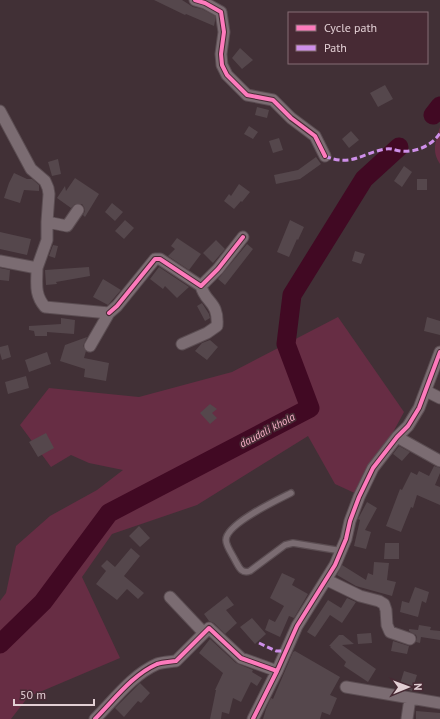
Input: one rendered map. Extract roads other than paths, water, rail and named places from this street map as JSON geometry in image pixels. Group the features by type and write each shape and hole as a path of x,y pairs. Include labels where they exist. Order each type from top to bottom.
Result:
{"street":[{"path":"196,0 221,12 224,32 220,54 222,65 227,75 247,95 273,100 291,118 315,136 325,156"},
{"path":"0,111 31,169 45,181 48,188 47,240 37,268 37,290 39,299 45,306 109,313"},
{"path":"47,222 67,226 78,210"},
{"path":"202,286 218,269 243,237"},
{"path":"90,346 109,313 118,306 155,259 160,259 202,286 202,290 215,308 218,317 217,326 207,333 182,344"},
{"path":"0,261 37,268"},
{"path":"253,719 277,672 297,626 327,580 342,551 350,521 359,497 373,468 397,437 408,426 419,408 440,352"},
{"path":"426,391 440,398"},
{"path":"397,437 440,461"},
{"path":"327,580 360,596 379,601 384,604 387,625 390,632 410,640"},
{"path":"170,597 204,633"},
{"path":"95,719 134,679 157,664 176,661 209,628 241,658 277,672"},
{"path":"346,687 440,703"},
{"path":"407,719 410,698"}],"lane":[{"path":"291,493 238,523 229,533 226,540 228,547 241,570 246,572 250,571 285,545 293,543 342,551"}],"waterway":[{"name":"daudali khola","path":"433,115 440,106"},
{"name":"daudali khola","path":"0,644 43,602 109,513 310,408 286,344 292,295 364,179 399,147"}]}
